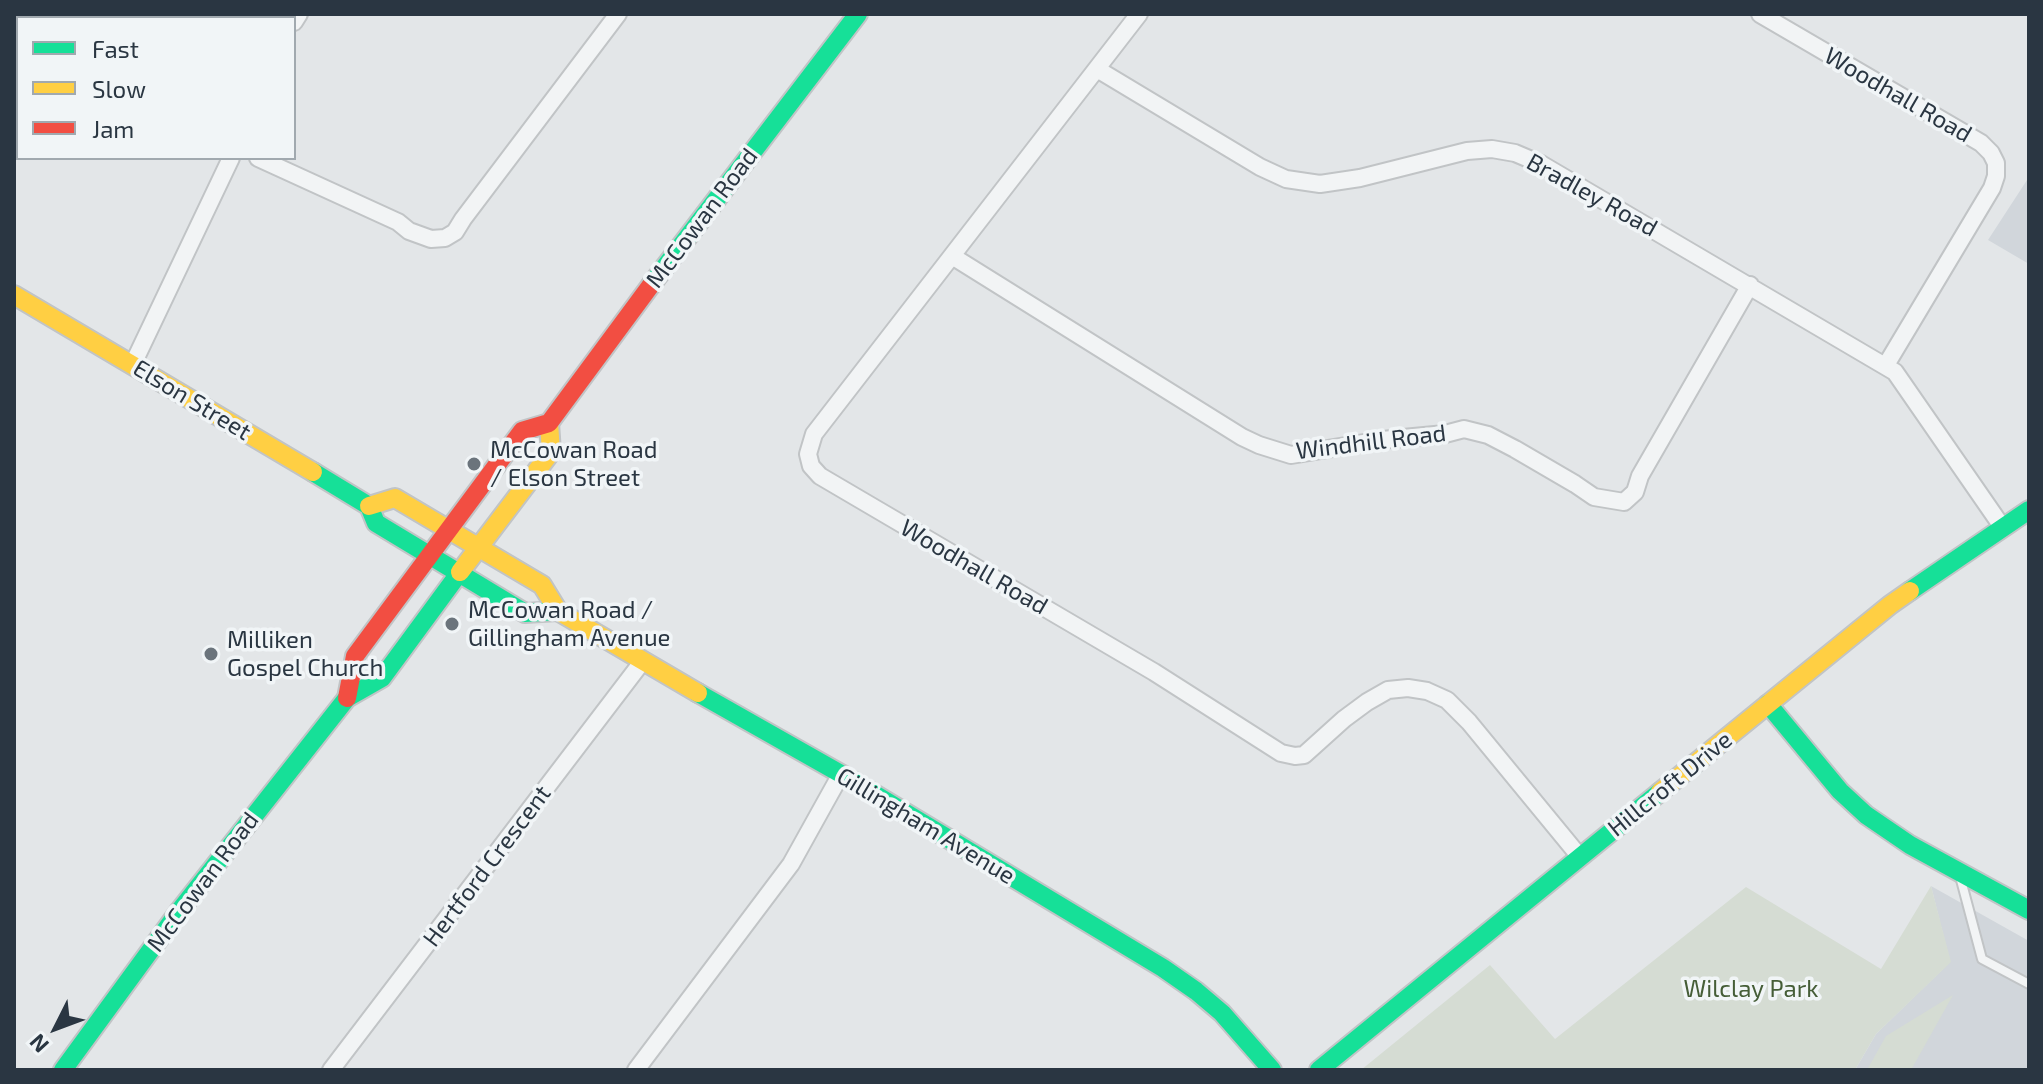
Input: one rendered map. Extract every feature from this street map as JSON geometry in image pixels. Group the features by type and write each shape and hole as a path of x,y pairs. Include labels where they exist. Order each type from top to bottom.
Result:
{"street":[{"path":"262,160 398,222 409,231 431,239 445,238 455,232 618,14"},
{"name":"McCowan Road","path":"347,698 355,656 522,431 549,423 858,14"},
{"name":"Woodhall Road","path":"1139,14 814,434 808,454 811,466 820,476 1154,672 1281,753 1304,755 1344,719 1388,690 1408,688 1427,691 1447,700 1469,722 1580,857"},
{"name":"Woodhall Road","path":"1760,14 1981,143 1996,163 1992,188 1886,365"},
{"name":"Bradley Road","path":"1097,69 1260,167 1286,179 1320,184 1360,178 1467,151 1492,149 1515,153 1541,164 1886,365 1902,380 2003,528"},
{"path":"133,364 230,160"},
{"name":"Windhill Road","path":"952,256 1259,445 1291,455 1464,429 1488,435 1515,449 1594,497 1624,502 1635,492 1640,476 1750,285"},
{"name":"Elson Street","path":"14,295 369,506 376,523 458,573"},
{"name":"McCowan Road","path":"63,1070 180,910 347,698 382,678 551,452 549,423"},
{"path":"369,506 395,498 449,530"},
{"name":"Hillcroft Drive","path":"1319,1070 1890,605 2029,510"},
{"name":"Gillingham Avenue","path":"449,530 542,585 558,611 841,774 1182,981 1222,1013 1272,1070"},
{"name":"Gillingham Avenue","path":"458,573 525,613 558,611"},
{"name":"Hertford Crescent","path":"331,1070 642,662"},
{"path":"1768,704 1852,803 1897,837 2029,910"},
{"path":"636,1070 791,864 841,774"}],"lane":[{"path":"1958,871 1982,959 2029,984"}],"shaded area":[{"path":"2029,177 2029,264 1988,240"},
{"path":"1931,886 2029,941 2029,1070 1855,1070 1876,1034 1950,962"}],"green space":[{"name":"Wilclay Park","path":"1931,886 1951,962 1876,1034 1855,1070 1361,1070 1490,965 1555,1039 1746,887 1881,969"},
{"path":"1953,995 1911,1070 1867,1070 1886,1036"}],"traffic: fast":[{"path":"651,285 858,14"},
{"path":"313,472 369,506 376,523 525,613 558,611"},
{"path":"1910,591 2029,510"},
{"path":"63,1070 180,910 347,698 382,678 460,572"},
{"path":"698,693 841,774 1163,968 1222,1013 1272,1070"},
{"path":"1768,704 1840,791 1866,815 1910,845 2029,910"},
{"path":"1319,1070 1660,792"}],"traffic: slow":[{"path":"14,295 313,472"},
{"path":"460,572 551,452 549,423"},
{"path":"369,506 395,498 542,585 558,611 698,693"},
{"path":"1660,792 1910,591"}],"traffic: jam":[{"path":"347,698 355,656 522,431 549,423 651,285"}],"place":[{"name":"McCowan Road / Elson Street","path":"474,464"},
{"name":"McCowan Road / Gillingham Avenue","path":"452,624"},
{"name":"Milliken Gospel Church","path":"211,654"}]}
